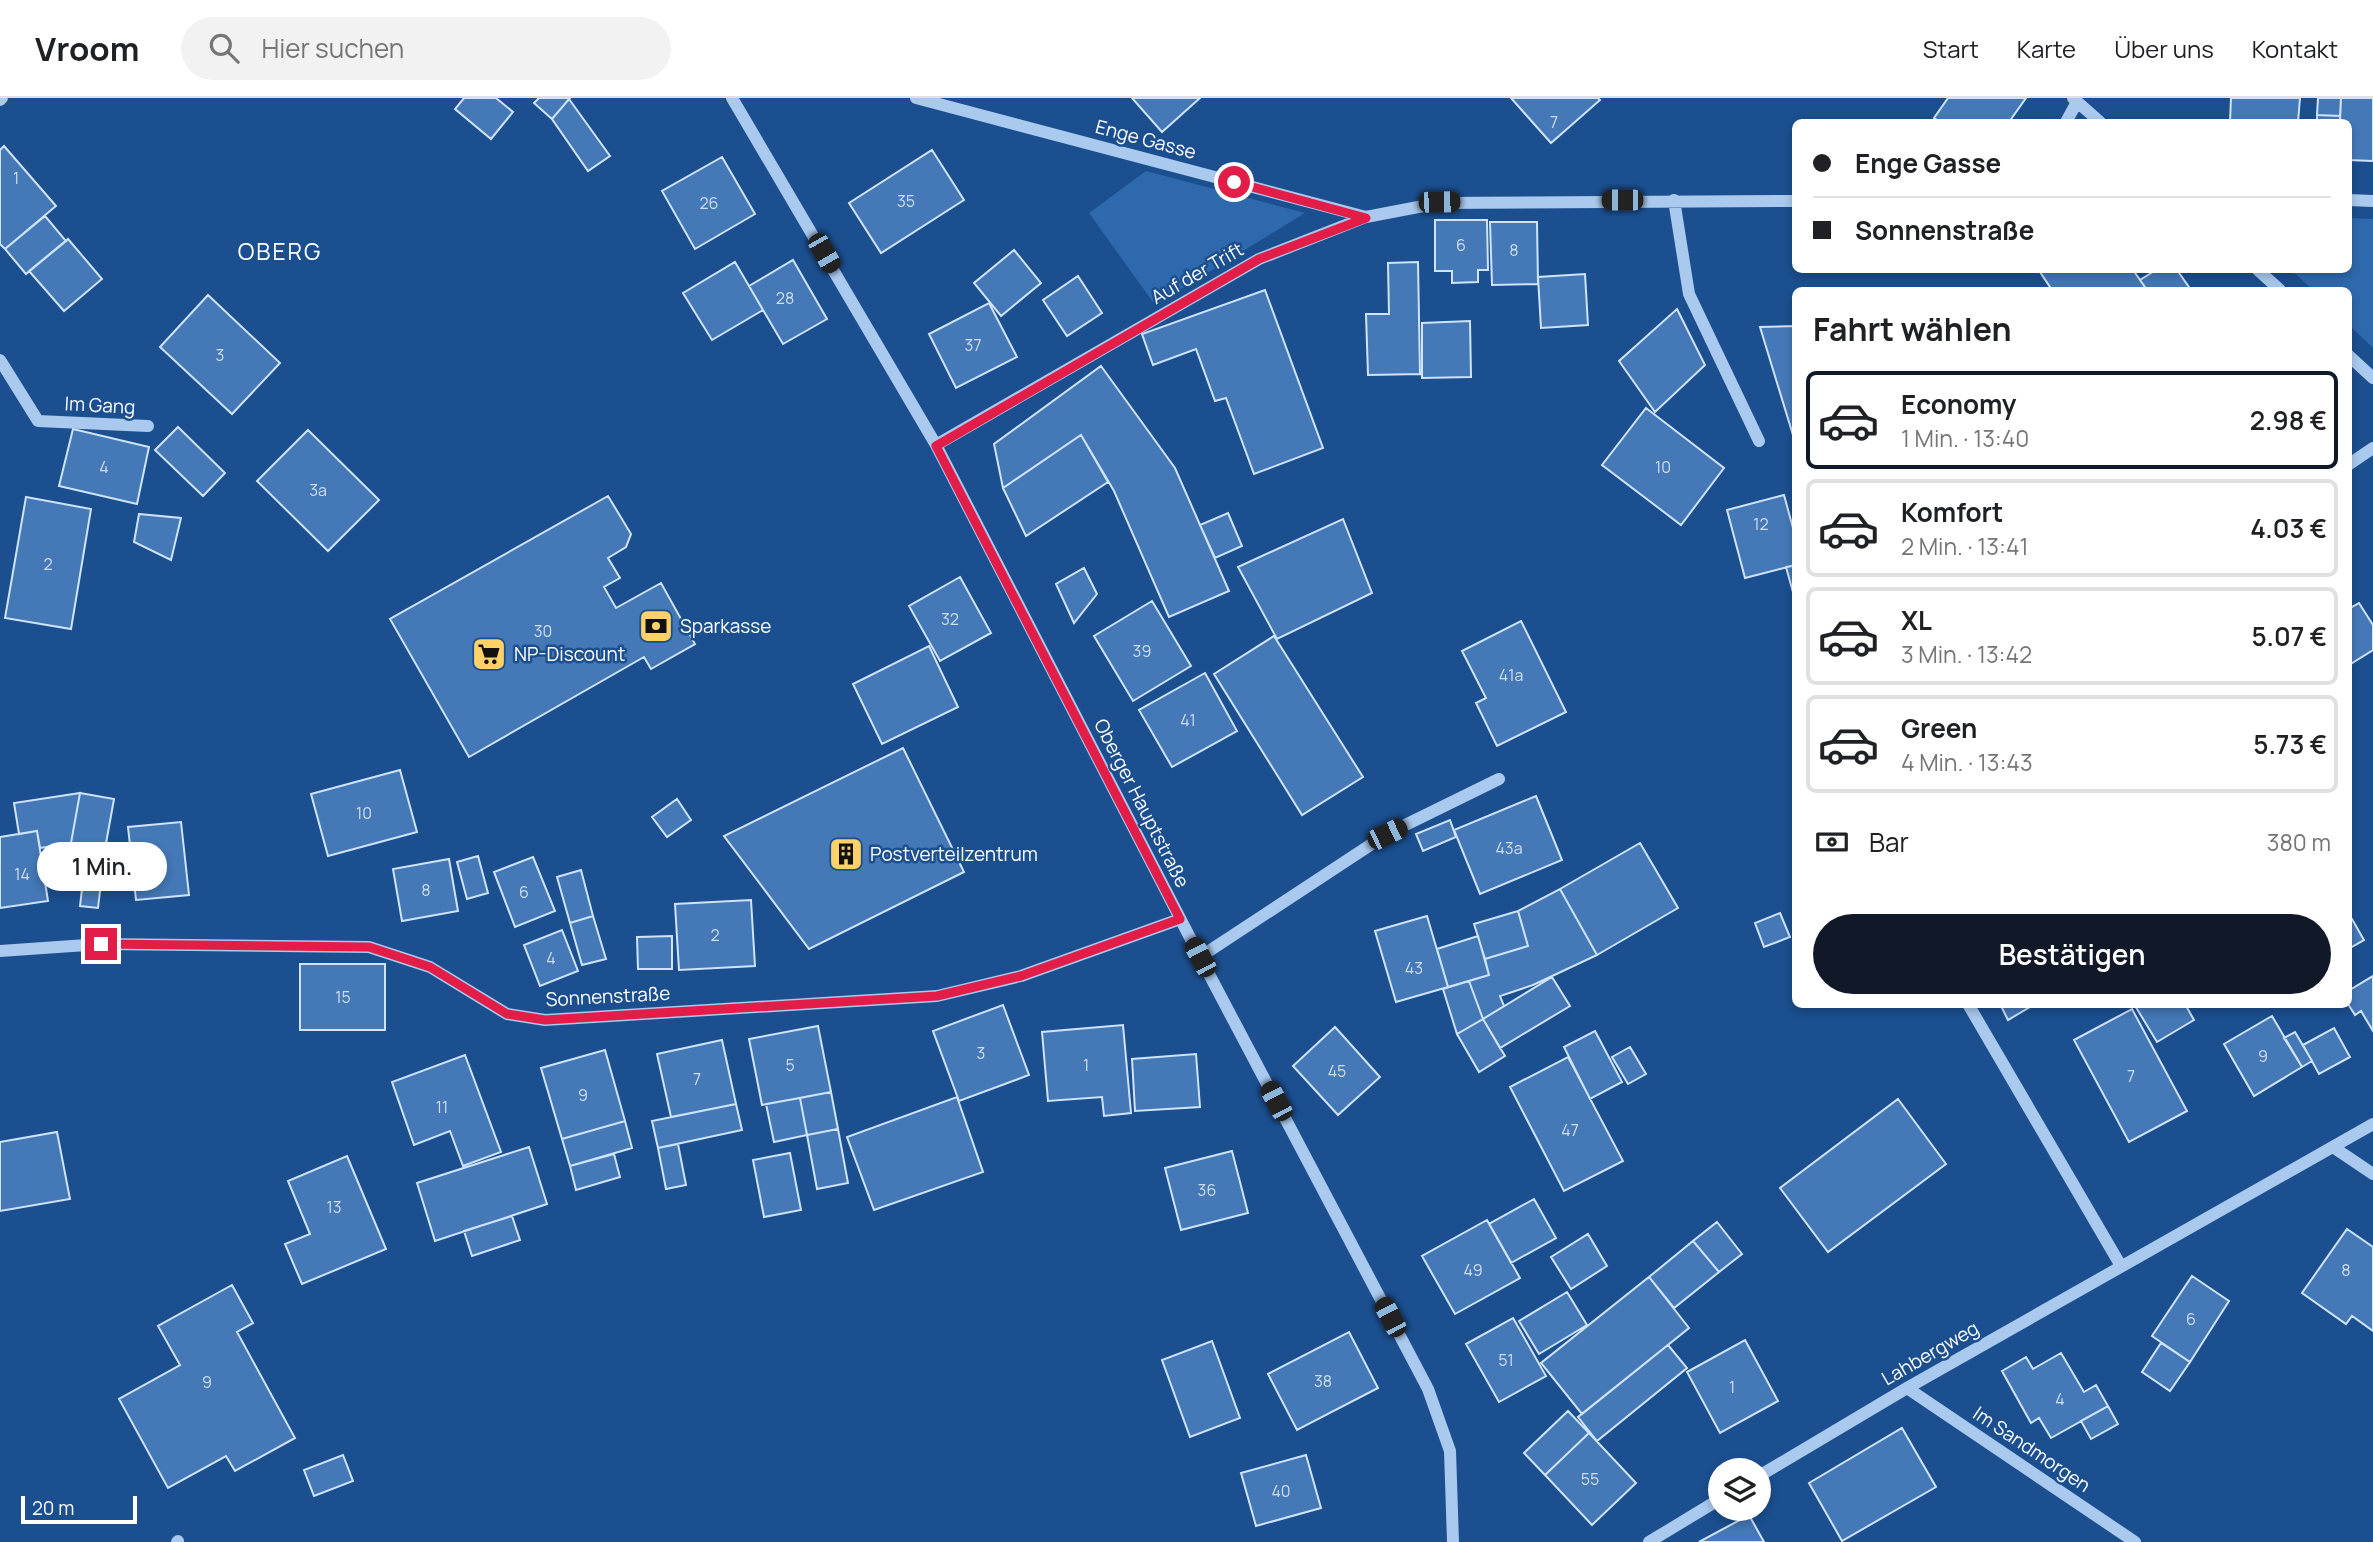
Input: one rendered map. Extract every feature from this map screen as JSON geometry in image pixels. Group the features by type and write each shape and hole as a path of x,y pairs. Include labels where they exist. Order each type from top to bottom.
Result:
{"street":[{"name":"Enge Gasse","path":"916,98 1366,218"},
{"name":"Oberger Hauptstraße","path":"737,100 936,446 1180,919 1428,1389 1450,1451 1453,1542"},
{"path":"2067,119 2075,100 2097,119"},
{"path":"1674,200 1689,294 1759,441"},
{"path":"2352,200 2373,201"},
{"name":"Auf der Trift","path":"936,446 1259,259 1366,218 1439,202 1792,201"},
{"path":"2261,273 2277,287"},
{"path":"2352,359 2373,378"},
{"name":"Im Gang","path":"0,360 38,421 148,426"},
{"path":"2352,462 2373,448"},
{"path":"1200,957 1387,834 1499,779"},
{"name":"Sonnenstraße","path":"0,950 101,944 369,947 430,967 507,1014 545,1020 937,996 1021,976 1180,919"},
{"path":"1970,1008 2121,1266"},
{"name":"Lahbergweg","path":"1771,1469 1907,1388 2373,1124"},
{"path":"2333,1147 2373,1174"},
{"name":"Im Sandmorgen","path":"1907,1388 2135,1542"},
{"path":"1649,1542 1708,1506"}],"shaded area":[{"path":"1146,171 1305,213 1155,305 1089,213"},
{"path":"2352,218 2373,219 2373,348 2352,328 2352,287 2310,287 2294,273 2352,273"}],"building":[{"path":"464,98 496,98 513,112 491,139 455,109"},
{"path":"539,98 570,98 552,119 534,103"},
{"path":"1132,98 1200,98 1162,132"},
{"path":"1511,98 1598,98 1600,100 1551,143"},
{"path":"1948,98 2026,98 2011,119 1934,118"},
{"path":"2231,98 2300,98 2298,119 2230,119"},
{"path":"2318,98 2341,98 2340,116 2317,115"},
{"path":"2341,98 2373,98 2373,161 2352,160 2352,119 2340,119"},
{"path":"569,99 610,156 588,171 552,119"},
{"path":"2317,115 2340,116 2340,119 2317,119"},
{"path":"4,146 56,206 5,249 0,244 0,150"},
{"path":"932,150 964,200 881,253 849,203"},
{"path":"722,157 755,214 695,249 662,191"},
{"path":"45,216 66,241 26,274 5,249"},
{"path":"1435,220 1487,220 1488,270 1478,270 1478,282 1452,283 1452,271 1435,271"},
{"path":"1490,222 1537,222 1538,284 1492,285"},
{"path":"68,239 102,279 64,311 29,271"},
{"path":"1014,250 1041,283 1001,316 974,283"},
{"path":"793,260 827,319 783,344 749,286"},
{"path":"735,262 763,310 712,340 683,293"},
{"path":"1418,262 1420,374 1368,375 1366,314 1389,314 1388,263"},
{"path":"2041,273 2135,273 2145,287 2050,287"},
{"path":"2151,273 2179,273 2189,287 2145,287 2140,280"},
{"path":"1585,274 1588,325 1541,328 1538,277"},
{"path":"1078,276 1102,313 1067,336 1043,300"},
{"path":"1265,290 1323,448 1254,474 1226,398 1215,401 1196,349 1153,365 1142,334"},
{"path":"208,295 280,363 232,414 160,347"},
{"path":"989,303 1017,357 956,388 929,334"},
{"path":"1677,309 1705,365 1655,412 1619,361"},
{"path":"1470,321 1471,377 1422,378 1422,323"},
{"path":"1792,326 1792,432 1760,327"},
{"path":"1101,366 1175,468 1229,591 1169,617 1114,491 1081,435 1003,488 994,444"},
{"path":"1646,408 1724,468 1681,525 1602,465"},
{"path":"178,427 225,473 203,496 155,450"},
{"path":"73,429 149,447 137,504 59,486"},
{"path":"308,430 379,500 328,551 257,481"},
{"path":"1081,435 1108,482 1026,536 1003,488"},
{"path":"1784,495 1792,524 1792,566 1745,578 1727,510"},
{"path":"608,496 631,534 626,547 608,558 620,578 604,587 616,608 661,583 695,644 651,669 644,657 469,757 390,619"},
{"path":"26,497 91,509 71,629 5,618"},
{"path":"1228,513 1242,546 1215,558 1200,525"},
{"path":"139,514 181,518 171,560 134,542"},
{"path":"1343,519 1372,593 1277,639 1238,567"},
{"path":"1792,566 1792,589 1786,567"},
{"path":"1084,568 1097,594 1074,623 1056,584"},
{"path":"960,577 991,633 940,661 909,606"},
{"path":"1152,601 1191,666 1133,701 1094,636"},
{"path":"2359,603 2373,625 2373,650 2352,663 2352,607"},
{"path":"1521,621 1566,712 1497,746 1476,703 1486,698 1462,651"},
{"path":"1274,636 1363,777 1302,815 1214,674"},
{"path":"929,646 958,707 882,744 853,684"},
{"path":"1205,673 1237,731 1172,767 1139,710"},
{"name":"Postverteilzentrum","path":"903,748 964,872 809,949 724,836"},
{"path":"400,770 417,832 328,856 311,794"},
{"path":"80,793 114,799 105,849 71,843"},
{"path":"80,793 71,843 40,848 37,831 19,834 14,803"},
{"path":"1536,796 1562,860 1480,894 1454,830"},
{"path":"677,799 691,820 667,837 652,817"},
{"path":"1450,820 1456,837 1423,851 1416,834"},
{"path":"181,822 189,895 136,900 128,827"},
{"path":"37,831 48,901 0,908 0,837"},
{"path":"1640,843 1678,908 1597,955 1560,889"},
{"path":"86,855 104,857 98,908 80,906"},
{"path":"478,856 488,893 467,899 457,862"},
{"path":"533,857 555,911 515,927 494,872"},
{"path":"449,859 458,911 402,921 393,869"},
{"path":"581,870 593,916 570,923 557,877"},
{"path":"1560,889 1597,955 1533,985 1500,996 1504,1006 1483,1019 1469,981 1489,975 1485,959 1528,946 1518,911"},
{"path":"751,900 755,966 679,970 675,904"},
{"path":"1518,911 1528,946 1485,959 1474,924"},
{"path":"1780,913 1790,937 1764,947 1755,923"},
{"path":"593,916 606,959 582,965 570,923"},
{"path":"1427,916 1448,987 1396,1002 1375,931"},
{"path":"2352,919 2364,940 2352,947"},
{"path":"562,930 578,971 540,986 524,945"},
{"path":"672,936 672,969 638,969 637,937"},
{"path":"1478,936 1489,975 1448,987 1437,949"},
{"path":"300,964 385,964 385,1030 300,1030"},
{"path":"2373,976 2373,1031 2361,1011 2355,1015 2351,1008 2352,989"},
{"path":"1552,977 1570,1006 1500,1048 1483,1019"},
{"path":"1469,981 1483,1019 1457,1034 1443,989"},
{"path":"1003,1005 1029,1075 959,1101 933,1031"},
{"path":"2002,1008 2028,1008 2008,1020"},
{"path":"2136,1008 2187,1008 2194,1020 2157,1042"},
{"path":"2132,1009 2187,1111 2129,1142 2074,1040"},
{"path":"2272,1016 2302,1067 2254,1096 2224,1044"},
{"path":"1483,1019 1505,1056 1479,1072 1457,1034"},
{"path":"1123,1025 1131,1113 1104,1116 1102,1097 1048,1101 1042,1032"},
{"path":"818,1026 831,1092 762,1105 749,1039"},
{"path":"1335,1027 1380,1077 1338,1115 1293,1066"},
{"path":"2334,1028 2350,1057 2319,1074 2303,1045"},
{"path":"1595,1031 1622,1082 1590,1099 1564,1047"},
{"path":"2295,1032 2312,1061 2302,1067 2284,1038"},
{"path":"722,1040 736,1104 671,1117 657,1054"},
{"path":"1630,1047 1646,1074 1628,1084 1612,1057"},
{"path":"605,1050 625,1121 562,1139 541,1068"},
{"path":"1196,1054 1200,1107 1135,1111 1132,1059"},
{"path":"465,1055 501,1152 463,1166 450,1131 414,1145 392,1082"},
{"path":"1568,1057 1623,1161 1564,1191 1510,1087"},
{"path":"831,1092 838,1129 807,1135 800,1098"},
{"path":"957,1097 983,1172 874,1210 847,1137"},
{"path":"800,1098 807,1135 774,1142 766,1104"},
{"path":"1898,1099 1946,1164 1828,1252 1780,1188"},
{"path":"736,1104 742,1130 658,1148 652,1121"},
{"path":"625,1121 632,1148 570,1166 562,1139"},
{"path":"838,1129 848,1183 817,1189 807,1135"},
{"path":"57,1132 70,1199 0,1211 0,1142"},
{"path":"678,1144 686,1185 666,1189 658,1148"},
{"path":"529,1147 547,1204 435,1241 417,1183"},
{"path":"1232,1151 1248,1213 1181,1230 1165,1168"},
{"path":"790,1153 801,1210 764,1217 753,1160"},
{"path":"614,1154 620,1177 576,1190 570,1166"},
{"path":"347,1156 386,1249 302,1284 285,1244 310,1234 288,1181"},
{"path":"1534,1199 1556,1238 1511,1263 1489,1224"},
{"path":"512,1216 520,1240 472,1256 464,1231"},
{"path":"1487,1220 1520,1278 1455,1314 1422,1256"},
{"path":"1717,1222 1742,1254 1719,1272 1693,1241"},
{"path":"2347,1229 2373,1247 2373,1331 2352,1316 2346,1324 2302,1293"},
{"path":"1588,1234 1607,1266 1571,1289 1551,1257"},
{"path":"1693,1241 1719,1272 1674,1308 1649,1277"},
{"path":"2192,1276 2229,1301 2190,1362 2152,1336"},
{"path":"1649,1277 1689,1328 1582,1414 1541,1363"},
{"path":"232,1285 253,1323 237,1332 295,1438 235,1471 226,1456 168,1488 119,1399 180,1365 158,1326"},
{"path":"1567,1292 1587,1325 1539,1354 1519,1321"},
{"path":"1513,1318 1546,1376 1499,1402 1466,1344"},
{"path":"1349,1332 1378,1388 1297,1430 1268,1374"},
{"path":"1745,1340 1778,1401 1720,1433 1687,1372"},
{"path":"1212,1341 1240,1418 1190,1437 1162,1360"},
{"path":"2161,1343 2190,1362 2170,1391 2142,1372"},
{"path":"1668,1345 1687,1368 1597,1441 1578,1417"},
{"path":"2061,1353 2084,1392 2096,1385 2108,1406 2051,1438 2039,1418 2031,1423 2002,1371 2026,1357 2033,1369"},
{"path":"2108,1406 2118,1424 2091,1439 2081,1421"},
{"path":"1568,1411 1589,1433 1545,1475 1524,1453"},
{"path":"1902,1428 1936,1487 1842,1541 1809,1483"},
{"path":"1589,1433 1636,1483 1592,1525 1545,1475"},
{"path":"343,1455 353,1481 314,1496 304,1470"},
{"path":"1306,1455 1321,1508 1256,1526 1241,1473"},
{"path":"1738,1521 1752,1521 1764,1542 1699,1542"}],"place":[{"name":"Sparkasse","path":"656,626"},
{"name":"NP-Discount","path":"489,654"},
{"name":"Postverteilzentrum","path":"846,854"}],"district":[{"name":"OBERG","path":"280,252"}],"route":[{"path":"101,944 369,947 430,967 507,1014 545,1020 937,996 1021,976 1180,919 936,446 1259,259 1366,218 1234,182"}]}
